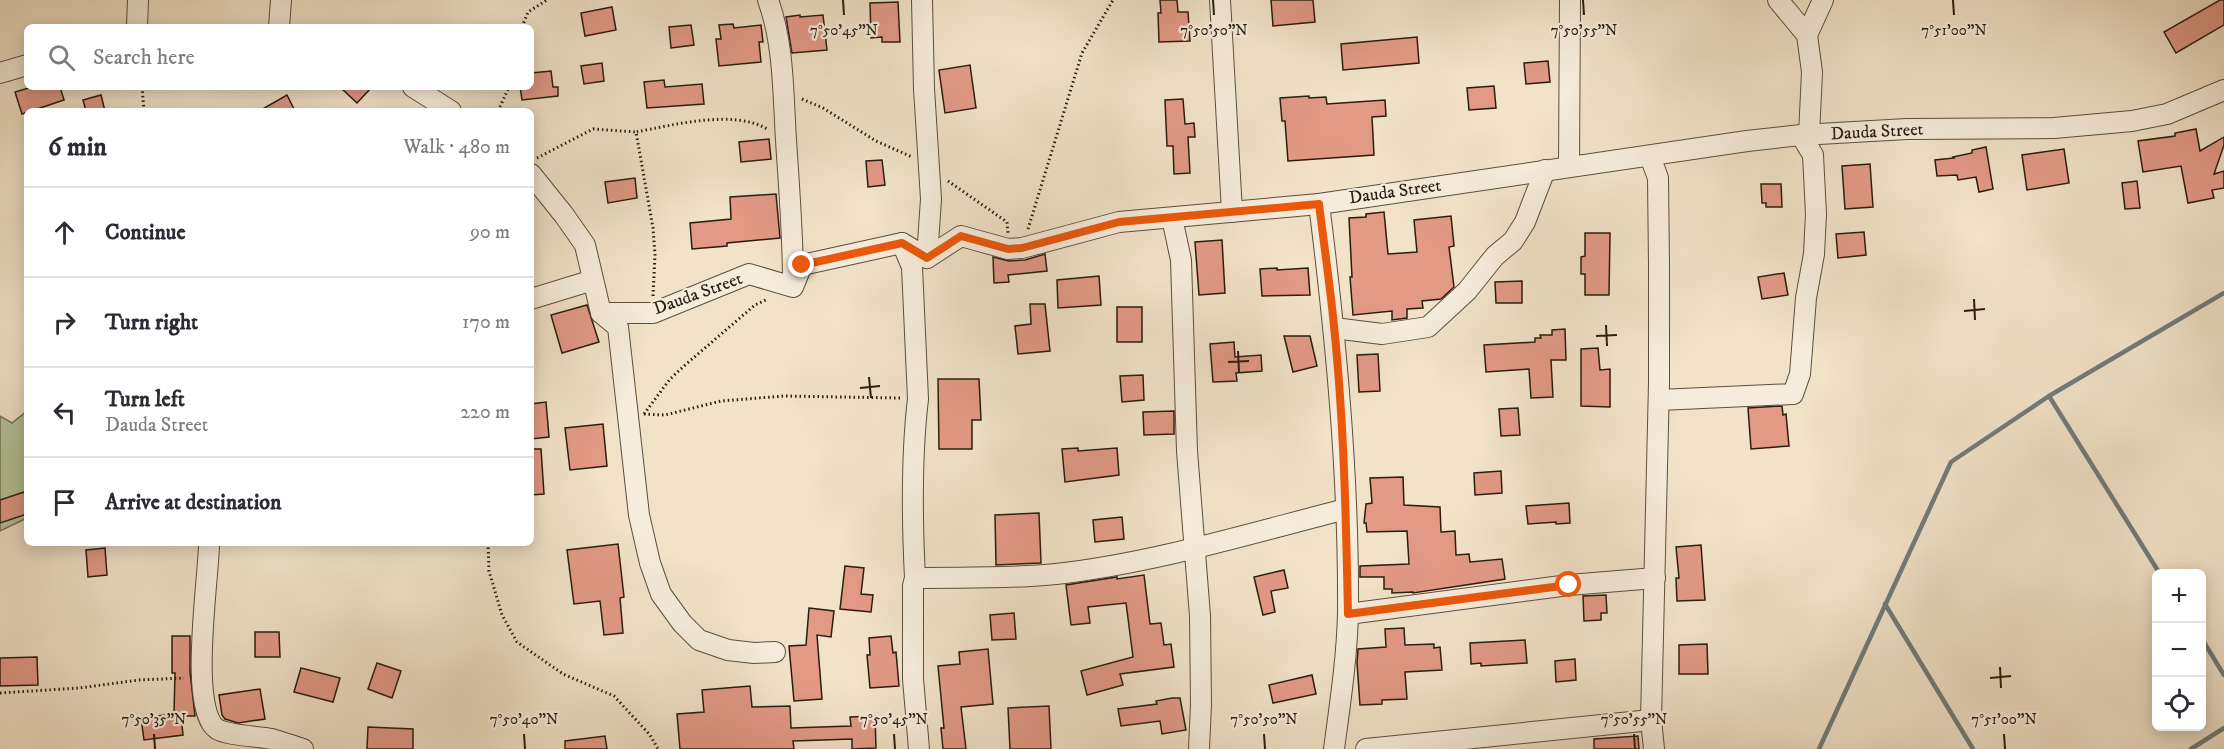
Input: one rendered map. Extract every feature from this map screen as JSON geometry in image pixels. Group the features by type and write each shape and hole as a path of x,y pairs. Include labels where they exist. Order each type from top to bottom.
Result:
{"street":[{"path":"137,24 138,0"},
{"path":"279,24 281,0"},
{"path":"768,0 775,21 783,91 792,211 790,286"},
{"path":"922,0 924,89 931,200 927,258"},
{"path":"1220,0 1232,212"},
{"path":"1569,166 1570,0"},
{"path":"1659,400 1793,394 1800,374 1806,298 1814,254 1816,214 1813,155 1805,135 1812,72 1807,35 1778,0"},
{"path":"1807,35 1823,0"},
{"path":"0,73 24,66"},
{"path":"418,90 446,108"},
{"name":"Dauda Street","path":"1015,248 1119,222 1319,204 1569,166 1805,135 1907,129 2054,128 2132,121 2167,114 2224,90"},
{"path":"1650,156 1658,178 1659,400 1652,720 1654,749"},
{"path":"1334,328 1382,334 1428,327 1467,291 1495,256 1513,241 1525,222 1545,170"},
{"path":"534,178 564,214 585,245 601,313 618,327 639,515 650,563 661,594 682,623 699,640 728,650 754,653 775,652"},
{"path":"1319,204 1334,328 1346,509 1348,614 1344,676 1334,749"},
{"path":"1172,218 1181,260 1187,451 1196,547 1200,627 1201,704 1198,749"},
{"path":"927,258 961,236 1015,248"},
{"path":"790,286 802,265 902,243 927,258"},
{"path":"902,243 912,267 918,399 915,419 912,524 915,578 913,586 913,680 919,749"},
{"name":"Dauda Street","path":"601,313 653,313 749,274 790,286"},
{"path":"534,298 593,280"},
{"path":"915,578 1055,574 1116,565 1346,509"},
{"path":"209,546 201,678 210,723 219,730 272,740 303,749"},
{"path":"1348,614 1569,585 1655,578"},
{"path":"1366,749 1652,720"}],"path":[{"path":"523,24 528,12 547,0"},
{"path":"1015,248 1082,53 1113,0"},
{"path":"142,90 144,108"},
{"path":"499,108 508,90"},
{"path":"783,91 823,108 876,141 923,162 1007,222 1015,248"},
{"path":"534,159 593,129 636,132 702,119 757,123 786,140"},
{"path":"636,132 653,228 655,255 653,313"},
{"path":"644,414 670,379 684,366 755,305 790,286"},
{"path":"626,404 644,414 665,416 721,401 784,396 838,395 918,399"},
{"path":"488,546 489,571 502,615 517,642 562,674 614,696 650,735 658,749"},
{"path":"0,693 79,688 139,680 201,678"}],"green space":[{"path":"24,413 24,519 0,531 0,416 12,423"}],"building":[{"path":"1160,0 1177,0 1178,12 1188,12 1190,41 1159,42"},
{"path":"1271,0 1313,0 1315,22 1273,26"},
{"path":"2220,0 2224,0 2224,25 2176,53 2164,32"},
{"path":"898,2 900,42 882,42 882,37 871,38 870,3"},
{"path":"612,7 616,30 585,36 581,13"},
{"path":"800,15 800,17 823,15 827,50 792,53 786,17"},
{"path":"733,24 734,28 761,25 763,42 759,42 761,62 719,66 716,39 721,39 719,25"},
{"path":"691,25 694,45 671,48 669,27"},
{"path":"1417,37 1419,63 1343,70 1341,44"},
{"path":"1548,61 1550,82 1526,84 1524,63"},
{"path":"602,63 604,81 584,84 581,66"},
{"path":"970,65 976,108 945,113 939,70"},
{"path":"551,71 553,87 558,87 558,96 522,100 520,90 534,90 534,73"},
{"path":"664,80 665,87 702,84 704,104 647,108 644,82"},
{"path":"1494,86 1496,108 1469,110 1467,88"},
{"path":"24,89 61,90 64,100 40,108 24,108 22,114 15,92"},
{"path":"343,90 369,90 357,103"},
{"path":"101,95 104,108 85,108 83,100"},
{"path":"287,95 294,108 264,108"},
{"path":"1309,96 1309,98 1326,97 1327,104 1385,100 1386,116 1372,117 1374,155 1288,161 1285,121 1282,121 1280,98"},
{"path":"1183,99 1185,124 1194,123 1195,137 1188,137 1190,173 1174,174 1173,146 1167,146 1165,100"},
{"path":"2196,129 2200,151 2224,137 2224,145 2214,174 2224,171 2224,188 2212,190 2214,198 2188,203 2181,166 2143,172 2138,141 2175,136 2175,133"},
{"path":"769,139 771,159 741,162 739,142"},
{"path":"1986,147 1993,189 1979,192 1976,177 1958,180 1957,175 1937,176 1935,160 1954,158"},
{"path":"2064,149 2069,183 2027,190 2022,155"},
{"path":"882,160 885,185 868,187 866,161"},
{"path":"1870,164 1873,207 1845,209 1842,166"},
{"path":"635,178 637,198 608,203 605,182"},
{"path":"2137,181 2140,208 2125,209 2122,183"},
{"path":"1761,184 1781,184 1782,207 1766,207 1766,203 1762,203"},
{"path":"776,194 780,238 692,249 690,223 731,219 730,197"},
{"path":"1384,212 1388,254 1417,252 1414,220 1451,216 1454,246 1449,247 1454,287 1441,299 1422,301 1423,308 1407,309 1407,318 1392,320 1392,311 1353,315 1349,218 1366,217 1366,214"},
{"path":"1864,232 1866,255 1838,258 1836,234"},
{"path":"1585,233 1610,233 1609,295 1585,295 1585,274 1581,274 1581,257 1585,256"},
{"path":"1222,240 1225,293 1199,295 1195,242"},
{"path":"1045,254 1047,271 1008,275 1009,282 994,283 993,257 1009,261 1025,260"},
{"path":"1277,268 1277,270 1308,268 1310,295 1262,296 1260,269"},
{"path":"1784,273 1788,295 1762,299 1758,277"},
{"path":"1099,276 1101,305 1058,308 1057,280"},
{"path":"1522,281 1522,303 1496,303 1495,282"},
{"path":"1030,304 1045,304 1050,351 1018,354 1015,326 1031,324"},
{"path":"587,305 599,342 562,353 551,315"},
{"path":"1117,307 1142,307 1142,342 1117,342"},
{"path":"1565,329 1566,360 1551,360 1553,397 1531,398 1529,369 1486,372 1484,345 1535,342 1535,338 1541,338 1540,335 1552,335 1552,330"},
{"path":"1284,336 1310,336 1317,366 1293,372"},
{"path":"1234,342 1235,357 1261,355 1262,371 1236,373 1237,381 1213,382 1210,344"},
{"path":"1598,348 1600,370 1610,369 1610,407 1581,406 1581,349"},
{"path":"1378,354 1380,391 1359,392 1357,355"},
{"path":"1143,375 1144,400 1122,402 1120,376"},
{"path":"938,379 979,379 981,420 972,420 972,449 939,449"},
{"path":"546,402 549,437 534,439 534,404"},
{"path":"1782,406 1783,415 1786,414 1789,446 1751,449 1748,408"},
{"path":"1518,408 1520,435 1501,436 1499,409"},
{"path":"1174,411 1174,434 1144,435 1143,412"},
{"path":"603,424 607,466 570,470 565,428"},
{"path":"1078,448 1078,451 1117,448 1119,475 1065,482 1062,449"},
{"path":"534,449 541,449 544,494 534,495"},
{"path":"1501,471 1502,493 1475,495 1474,473"},
{"path":"1403,477 1404,505 1440,507 1441,532 1455,531 1456,555 1469,554 1470,562 1502,559 1505,579 1413,593 1392,593 1392,589 1384,589 1384,577 1360,577 1360,566 1409,564 1407,531 1367,532 1366,523 1364,523 1366,504 1372,503 1370,478"},
{"path":"24,492 24,515 0,523 0,500"},
{"path":"1569,503 1570,523 1528,524 1526,506"},
{"path":"1039,513 1041,563 996,565 995,515"},
{"path":"1122,517 1124,539 1095,542 1093,520"},
{"path":"618,544 624,597 620,598 623,633 604,635 600,601 574,604 567,550"},
{"path":"1701,545 1705,600 1677,601 1676,578 1679,578 1676,547"},
{"path":"105,548 107,575 88,577 86,550"},
{"path":"845,566 864,568 861,594 873,595 871,612 840,609"},
{"path":"1284,570 1288,588 1271,591 1275,612 1263,615 1254,577"},
{"path":"1144,575 1150,624 1161,623 1164,645 1171,644 1174,667 1120,674 1123,685 1087,695 1081,671 1133,657 1126,603 1088,607 1090,623 1071,625 1066,585"},
{"path":"1606,595 1607,613 1601,613 1601,620 1584,621 1583,596"},
{"path":"809,608 834,611 831,637 817,635 822,699 794,701 789,646 806,645"},
{"path":"1014,613 1016,639 992,640 990,615"},
{"path":"1404,628 1405,645 1434,644 1434,648 1440,647 1442,670 1405,672 1407,699 1382,700 1382,704 1360,705 1358,649 1386,647 1385,629"},
{"path":"255,632 279,632 280,657 255,657"},
{"path":"172,636 190,636 190,672 195,716 181,716 183,735 144,740 141,718 174,714 175,673 172,673"},
{"path":"891,636 893,653 896,652 899,686 870,688 867,655 870,655 869,638"},
{"path":"1525,640 1527,663 1481,666 1481,663 1471,664 1470,643"},
{"path":"1707,644 1708,674 1679,674 1679,645"},
{"path":"988,649 993,704 961,707 966,749 943,749 941,728 944,728 938,666 960,664 959,652"},
{"path":"37,657 38,685 0,686 0,658"},
{"path":"1575,659 1576,680 1556,682 1555,661"},
{"path":"377,663 401,671 392,698 368,689"},
{"path":"301,668 340,678 333,702 294,692"},
{"path":"1312,675 1316,694 1273,703 1269,685"},
{"path":"750,686 752,707 790,706 791,728 851,726 850,717 875,716 876,748 852,749 852,739 793,741 794,749 680,749 677,714 704,712 702,690"},
{"path":"260,689 265,719 238,723 225,719 222,715 219,695"},
{"path":"1180,698 1186,730 1162,734 1160,721 1121,726 1118,709 1157,704 1156,701"},
{"path":"1049,706 1051,749 1010,749 1008,708"},
{"path":"368,727 413,729 413,749 367,749"},
{"path":"605,736 607,749 565,749 565,741"},
{"path":"1638,736 1639,749 1594,749 1594,739"}],"waterway":[{"path":"1819,749 1951,462 2049,396 2224,293"},
{"path":"2049,396 2157,569"},
{"path":"1885,604 1973,749"},
{"path":"2206,646 2224,675"},
{"path":"2191,749 2224,728"}],"route":[{"path":"802,265 902,243 927,258 961,236 1008,249 1022,248 1119,222 1319,204 1334,328 1340,412 1346,509 1348,614 1569,585"}]}
